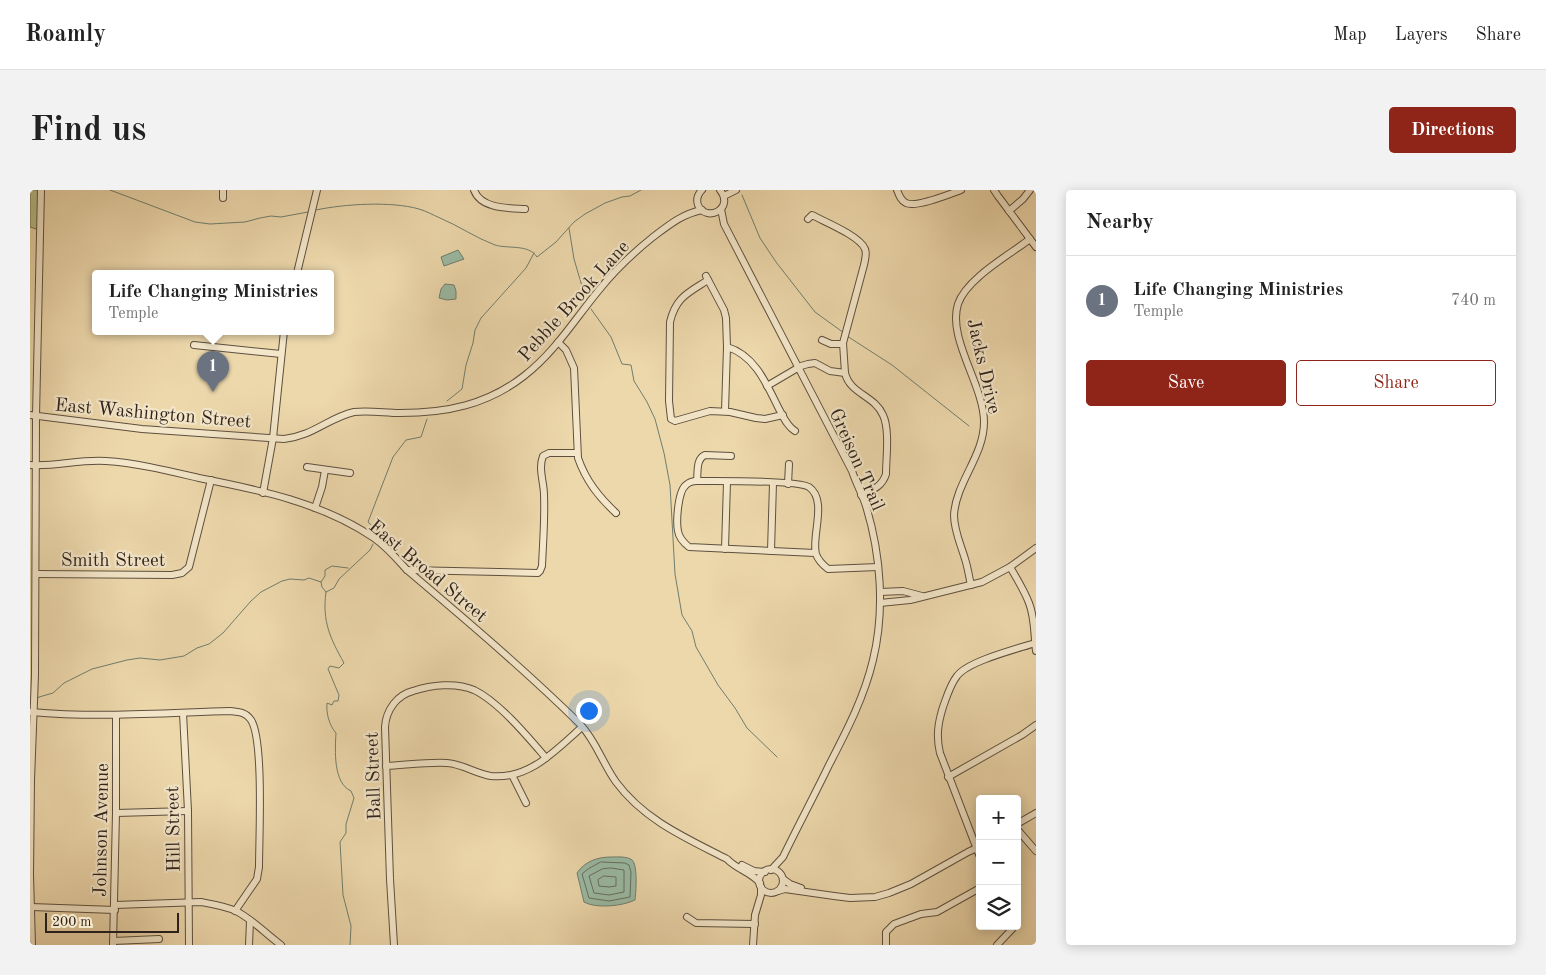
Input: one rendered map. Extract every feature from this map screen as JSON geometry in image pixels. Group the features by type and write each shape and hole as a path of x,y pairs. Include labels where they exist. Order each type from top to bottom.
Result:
{"street":[{"path":"32,945 30,875 31,780 36,574 32,532 33,415 41,190"},
{"path":"223,190 223,198"},
{"path":"298,270 317,190"},
{"path":"474,190 478,198 489,204 525,209"},
{"name":"Pebble Brook Lane","path":"272,438 299,437 335,419 358,412 422,413 448,410 462,407 505,389 535,367 626,260 688,213 701,190"},
{"path":"697,200 702,210 712,213 721,208 725,200 722,193 736,190"},
{"path":"898,190 900,198 906,203 914,205 961,190"},
{"path":"994,190 1036,246"},
{"path":"1009,211 1030,190"},
{"name":"Greison Trail","path":"721,208 724,224 852,471 872,528 880,592 878,634 865,688 850,724 783,857 768,871"},
{"name":"Pebble Brook Lane","path":"688,213 702,210"},
{"name":"Greison Trail","path":"712,213 724,224"},
{"path":"808,219 812,215 853,237 864,247 866,252 843,344 845,372 847,381 852,387 877,405 884,416 886,425 886,474 880,485 861,494"},
{"name":"Jacks Drive","path":"971,586 966,560 956,530 954,515 960,494 978,451 984,422 979,397 959,340 956,319 958,305 963,293 976,279 1030,239"},
{"path":"725,411 727,347 724,310 707,278 676,304 670,322 671,419 675,421 710,411 725,411 765,419 783,415"},
{"path":"263,493 272,438 283,335"},
{"path":"822,340 831,344 843,344"},
{"path":"558,342 566,350 574,368 576,385 576,453 582,471 591,486 616,513"},
{"path":"194,345 281,354"},
{"path":"727,347 736,349 749,359 767,386 788,426 795,431"},
{"path":"767,386 804,365 815,363 830,371 845,372"},
{"name":"East Washington Street","path":"33,415 151,430 272,438"},
{"path":"407,570 538,573 542,566 544,515 542,458 549,454 576,453"},
{"path":"697,481 698,462 702,456 731,456"},
{"name":"East Broad Street","path":"33,466 105,460 141,465 263,493 315,508 337,517 376,539 407,570 532,679 582,726 614,780 640,809 671,830 727,859 754,871 768,871 781,876 790,884 816,893"},
{"path":"788,484 789,464"},
{"path":"307,466 350,473"},
{"path":"315,508 325,470"},
{"name":"Smith Street","path":"36,574 172,575 182,573 189,567 211,480"},
{"path":"815,553 689,547 678,531 681,491 686,485 697,481 807,486 812,489 818,502 815,553 822,564 828,568 878,567"},
{"path":"725,549 728,482"},
{"path":"771,551 773,483"},
{"path":"880,602 910,600 971,586 996,576 1036,548"},
{"path":"1010,567 1023,588 1030,605 1034,622 1036,651"},
{"path":"880,592 903,590 923,596"},
{"path":"976,843 940,753 937,735 938,721 950,687 958,674 969,666 1035,643"},
{"name":"Ball Street","path":"394,945 386,766 386,718 392,706 404,693 422,688 455,686 473,690 487,698 520,728 546,758"},
{"path":"32,712 116,716 230,711 244,713 253,724 259,764 259,867 257,879 235,910"},
{"name":"Hill Street","path":"183,713 188,812 189,945"},
{"name":"Johnson Avenue","path":"114,943 116,716"},
{"path":"948,777 1036,725"},
{"path":"386,766 447,763 459,765 490,776 512,775 536,766 582,726"},
{"path":"512,775 526,803"},
{"path":"116,813 188,812"},
{"path":"1021,822 1036,813"},
{"path":"1021,834 1036,851"},
{"path":"755,924 766,896 775,892 786,889 850,898 875,897 911,884 976,849"},
{"name":"Greison Trail","path":"781,876 783,857"},
{"name":"East Broad Street","path":"727,859 756,878 766,891 775,892"},
{"path":"753,945 760,877 768,871"},
{"path":"775,892 782,886 781,876"},
{"path":"886,945 886,932 894,924 921,914 937,912 976,890"},
{"path":"31,907 115,908 201,902 235,910 280,945"},
{"path":"687,917 696,924 755,924"},
{"path":"249,945 250,921"},
{"path":"997,945 1011,930"},
{"path":"114,943 159,939"}],"green space":[{"path":"30,190 42,190 42,231 30,227"}],"water":[{"path":"458,250 464,259 444,266 441,257"},
{"path":"445,284 454,285 456,299 447,300 439,298 441,289"},
{"path":"611,857 627,858 634,863 636,879 635,900 610,906 584,902 577,873 592,860"}],"waterway":[{"path":"110,190 195,222 210,224 245,222 271,216 281,217 308,212"},
{"path":"316,210 368,204 408,206 427,212 495,245 529,250 537,257 556,242 574,222 585,214 605,203 630,196 641,190"},
{"path":"742,195 760,238 776,262 815,312 844,333"},
{"path":"569,228 574,259 584,293"},
{"path":"447,401 462,389 475,330 481,318 526,268 534,253"},
{"path":"591,309 611,337 622,364 631,365 634,381 655,419 670,485 675,574 682,615 692,631 696,647 718,685 747,728 777,757"},
{"path":"847,336 892,365 969,426"},
{"path":"377,535 379,532 368,522 393,457 406,440 421,437 427,419"},
{"path":"350,945 351,926 343,895 340,842 346,833 346,824 354,798 338,774 336,765 336,733 328,715 327,703 332,705 334,701 338,701 339,695 328,669 330,666 339,668 344,663 328,629 325,602 326,592 334,588 339,579 370,550 373,544"},
{"path":"37,699 53,693 64,683 92,669 140,658 160,660 184,656 197,648 209,644 223,633 261,592 290,579 304,580 309,578 321,582 325,576 325,570 332,566 348,568"},
{"path":"321,582 326,592"}],"place":[{"name":"Life Changing Ministries","path":"213,392"}]}
